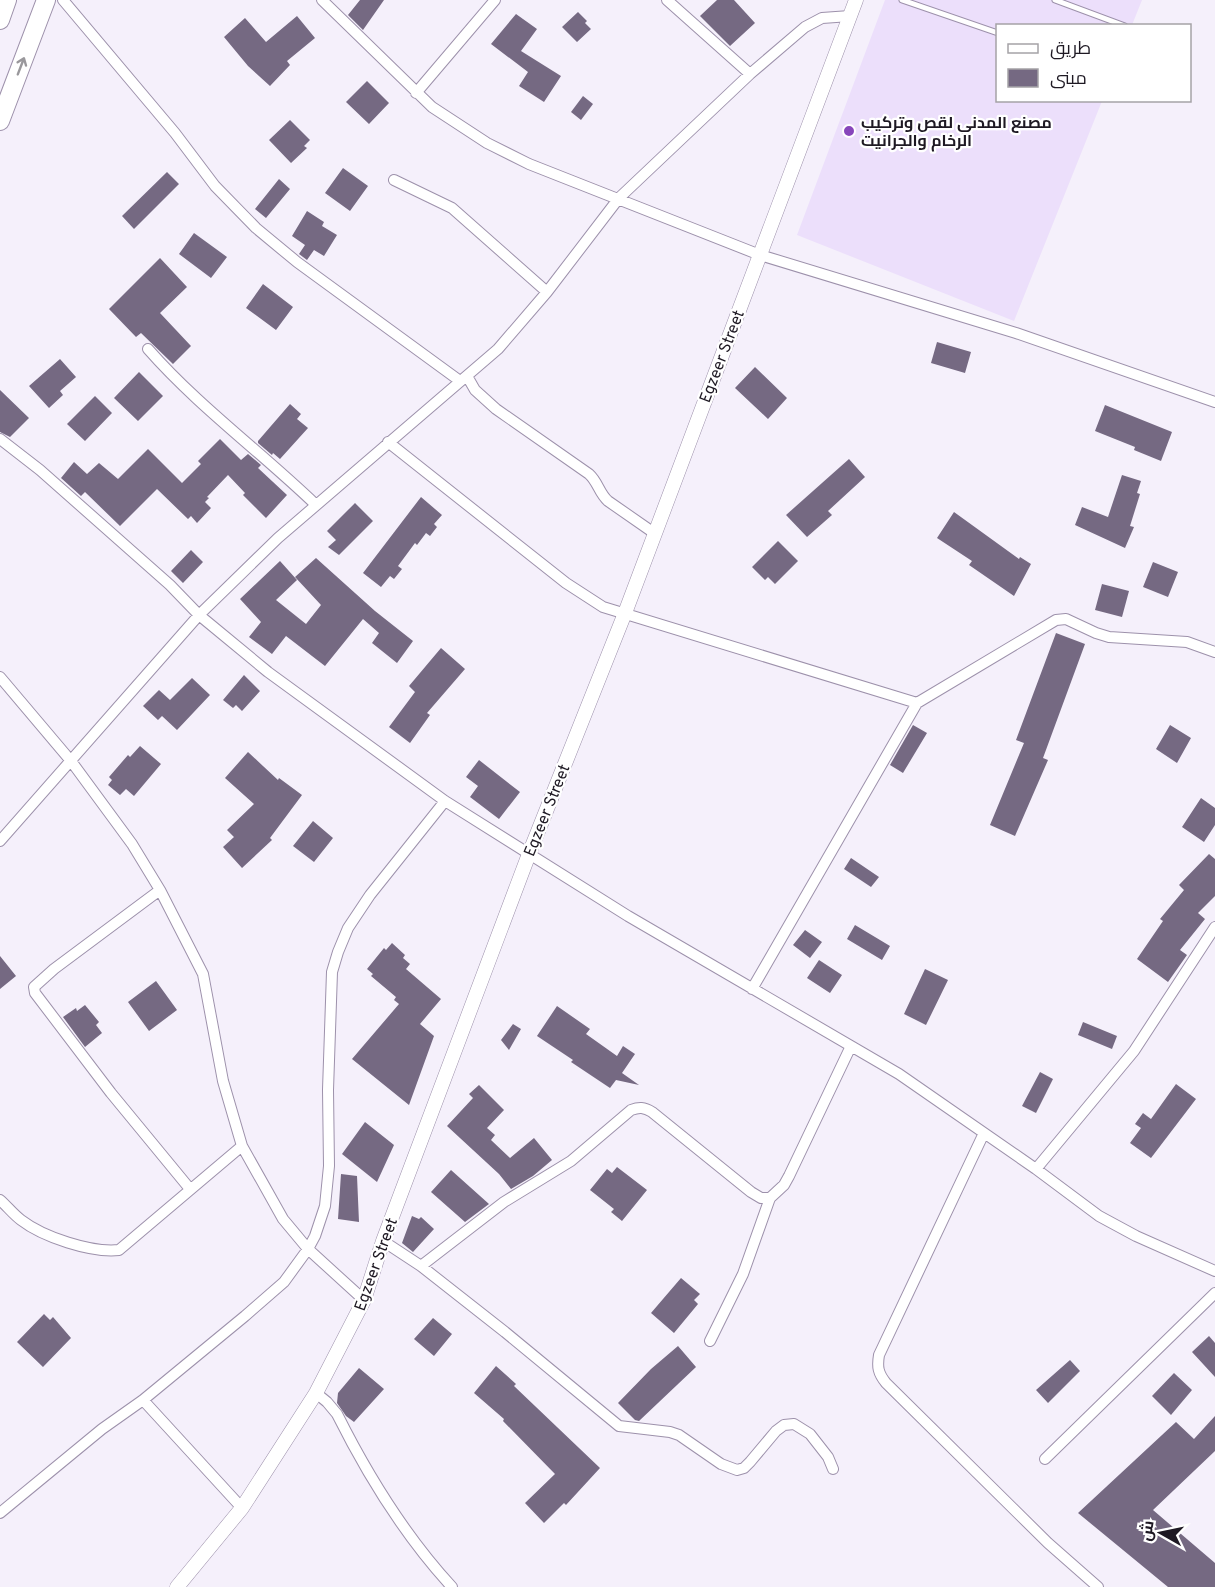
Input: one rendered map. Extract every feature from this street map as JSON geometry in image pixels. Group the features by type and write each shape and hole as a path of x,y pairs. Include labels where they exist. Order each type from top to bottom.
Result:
{"highway":[{"path":"0,20 7,0"},
{"path":"0,121 46,0"}],"street":[{"path":"63,0 175,133 215,186 256,228 297,262 464,379 496,409 589,474 599,484 603,496 654,533"},
{"path":"322,0 416,93 446,117 487,143 529,164 760,255 1016,333 1215,402"},
{"path":"416,93 495,0"},
{"path":"667,0 750,74"},
{"name":"Egzeer Street","path":"177,1587 242,1508 316,1394 364,1300 529,854 625,613 856,0"},
{"path":"0,842 199,615 278,538 498,349 547,292 619,198 750,74 805,27 822,18 850,16"},
{"path":"394,180 452,208 547,292"},
{"path":"148,349 194,396 278,468 316,505"},
{"path":"0,439 40,470 170,585 199,615 268,672 445,801 752,989 899,1074 984,1132 1099,1216 1136,1236 1215,1271"},
{"path":"388,442 571,587 603,607 917,703"},
{"path":"752,989 917,703 1056,620 1075,621 1096,633 1109,637 1187,642 1215,652"},
{"path":"0,677 71,761 132,844 160,890 203,974 223,1081 242,1146 283,1219 308,1250 364,1300"},
{"path":"0,1513 245,1316 284,1282 308,1250 325,1206 329,1166 328,1090 332,972 338,952 348,928 370,895 445,801"},
{"path":"160,890 47,974 34,987 35,993 111,1093 190,1189"},
{"path":"1036,1169 1134,1050 1215,927"},
{"path":"710,1341 743,1274 770,1198 784,1185 789,1176 851,1046"},
{"path":"421,1266 504,1202 571,1161 631,1110 637,1108 644,1107 651,1112 751,1192 761,1198 770,1198"},
{"path":"984,1132 879,1355 877,1366 886,1383 1048,1544 1098,1587"},
{"path":"0,1200 21,1220 64,1241 113,1251 119,1250 242,1146"},
{"path":"384,1241 421,1266 505,1332 619,1426 658,1430 679,1435 721,1464 737,1470 744,1468 776,1431 784,1425 794,1424 810,1434 828,1457 833,1468"},
{"path":"1045,1459 1215,1293"},
{"path":"316,1394 337,1414 390,1509 436,1570 453,1587"},
{"path":"143,1400 242,1508"}],"lane":[{"path":"902,0 996,32"},
{"path":"1055,0 1120,24"}],"shaded area":[{"path":"885,0 1142,0 1132,24 996,24 996,102 1102,102 1014,321 797,235"}],"building":[{"path":"360,0 384,0 363,30 348,15"},
{"path":"717,0 734,0 755,23 730,46 700,16"},
{"path":"578,12 591,29 577,42 562,27"},
{"path":"516,14 537,29 521,51 561,76 544,102 519,86 528,72 491,44"},
{"path":"297,16 315,38 287,61 290,65 270,86 248,66 224,37 245,18 266,42"},
{"path":"367,81 389,103 369,124 346,102"},
{"path":"583,96 593,104 581,120 571,112"},
{"path":"290,120 310,140 304,146 307,148 291,163 269,140"},
{"path":"343,168 368,186 350,211 325,193"},
{"path":"167,172 179,184 134,229 122,216"},
{"path":"279,179 290,189 266,218 255,209"},
{"path":"307,211 324,222 322,226 337,235 324,256 314,250 307,260 299,254 305,245 292,236"},
{"path":"194,233 227,257 211,278 179,254"},
{"path":"160,258 187,287 160,313 191,346 173,364 141,333 136,337 109,309"},
{"path":"263,284 293,307 276,330 246,308"},
{"path":"937,342 971,352 965,373 931,363"},
{"path":"60,359 76,377 60,391 63,395 49,408 29,386"},
{"path":"755,367 787,398 768,419 735,388"},
{"path":"139,372 163,396 138,421 114,398"},
{"path":"0,390 29,418 10,437 0,432"},
{"path":"95,396 112,413 85,441 67,424"},
{"path":"290,404 301,414 297,419 308,428 280,459 273,453 272,455 258,441"},
{"path":"1105,405 1172,432 1161,461 1134,450 1135,447 1095,431"},
{"path":"220,439 241,460 248,454 261,465 258,468 287,495 266,518 243,495 245,493 228,475 207,497 209,498 205,502 211,508 197,523 191,516 188,519 157,489 120,526 85,492 81,496 61,478 74,462 87,474 99,463 118,479 148,449 182,483 201,464 198,461"},
{"path":"849,459 865,477 828,511 832,515 807,537 786,515"},
{"path":"1122,475 1141,481 1137,493 1140,494 1130,526 1134,527 1125,548 1075,525 1082,507 1108,517"},
{"path":"421,497 442,515 434,524 437,527 430,536 426,533 417,545 415,543 398,566 402,569 394,579 390,576 381,587 363,573"},
{"path":"355,503 373,521 339,555 328,547 336,540 327,531"},
{"path":"954,512 1019,559 1020,557 1031,564 1014,596 969,565 972,561 937,538"},
{"path":"778,541 798,561 775,584 768,577 765,580 752,567"},
{"path":"191,550 203,562 183,583 171,571"},
{"path":"316,558 375,611 413,641 397,663 372,643 379,633 363,619 325,666 286,636 272,654 249,637 261,622 240,599 280,561 297,580 276,600 306,624 321,605 295,577"},
{"path":"1153,562 1178,572 1168,597 1143,587"},
{"path":"1102,584 1129,591 1122,617 1095,610"},
{"path":"1056,633 1085,644 1043,758 1048,760 1015,836 990,825 1024,743 1016,740"},
{"path":"441,648 465,669 427,713 430,715 410,743 389,727 415,692 409,686"},
{"path":"244,675 260,691 242,711 236,705 233,708 223,700"},
{"path":"192,678 210,695 177,730 162,716 158,720 143,706 159,690 170,700"},
{"path":"913,725 927,733 903,773 890,765"},
{"path":"1170,725 1191,738 1177,763 1156,749"},
{"path":"140,746 161,764 134,796 126,789 120,795 108,785 112,780 109,777 128,755 130,757"},
{"path":"248,752 278,780 279,778 302,795 270,838 272,840 242,868 223,847 234,837 227,830 254,804 225,778"},
{"path":"479,760 520,792 499,819 470,797 478,786 466,777"},
{"path":"1201,798 1215,808 1215,825 1204,842 1182,827"},
{"path":"313,821 333,838 314,862 293,846"},
{"path":"1209,854 1215,859 1215,896 1198,913 1205,919 1180,950 1187,955 1168,982 1137,959 1163,921 1160,919 1184,890 1179,885"},
{"path":"851,858 879,877 871,887 844,869"},
{"path":"855,925 890,946 882,960 847,939"},
{"path":"805,930 822,942 810,958 793,945"},
{"path":"392,943 405,955 403,958 410,964 406,969 441,999 420,1024 434,1036 409,1105 352,1059 399,1004 394,1000 396,997 371,976 373,974 367,969 384,948 386,950"},
{"path":"0,956 16,976 0,989"},
{"path":"819,960 842,975 830,993 807,978"},
{"path":"925,969 948,980 926,1025 904,1014"},
{"path":"156,981 177,1010 149,1031 128,1002"},
{"path":"85,1005 99,1022 96,1025 102,1033 85,1047 63,1017"},
{"path":"557,1006 590,1029 586,1034 617,1056 623,1046 635,1054 622,1073 639,1085 616,1080 610,1088 537,1036"},
{"path":"1083,1022 1117,1036 1112,1049 1078,1035"},
{"path":"513,1024 521,1029 509,1050 501,1040"},
{"path":"1040,1072 1053,1079 1036,1113 1022,1106"},
{"path":"1176,1084 1196,1099 1151,1158 1130,1143 1141,1128 1135,1124 1143,1113 1151,1119"},
{"path":"479,1085 504,1110 487,1128 495,1135 491,1140 510,1158 534,1138 552,1160 533,1176 511,1189 499,1174 447,1126 473,1098 469,1094"},
{"path":"365,1122 394,1145 377,1182 342,1154"},
{"path":"617,1167 647,1190 622,1221 611,1212 614,1209 590,1190 607,1169 612,1173"},
{"path":"451,1170 489,1204 465,1222 431,1192"},
{"path":"341,1174 357,1176 359,1222 338,1219"},
{"path":"412,1216 419,1219 421,1217 434,1229 413,1252 402,1243"},
{"path":"681,1278 700,1294 694,1300 698,1304 674,1333 651,1313"},
{"path":"44,1314 50,1320 53,1317 71,1338 43,1367 17,1342"},
{"path":"433,1318 452,1334 434,1356 414,1339"},
{"path":"1209,1336 1215,1343 1215,1377 1192,1352"},
{"path":"678,1346 696,1367 639,1421 635,1420 618,1403 651,1369"},
{"path":"1070,1360 1080,1371 1048,1403 1036,1390"},
{"path":"496,1366 600,1468 566,1505 564,1503 544,1523 525,1503 555,1474 503,1421 504,1419 474,1393"},
{"path":"359,1368 384,1389 354,1422 346,1416 337,1403 338,1393"},
{"path":"1174,1373 1192,1390 1171,1415 1152,1396"},
{"path":"1215,1416 1215,1451 1153,1510 1215,1563 1215,1587 1168,1587 1078,1513 1176,1422 1194,1439"}],"place":[{"name":"مصنع المدني لقص وتركيب الرخام والجرانيت","path":"849,131"}]}
